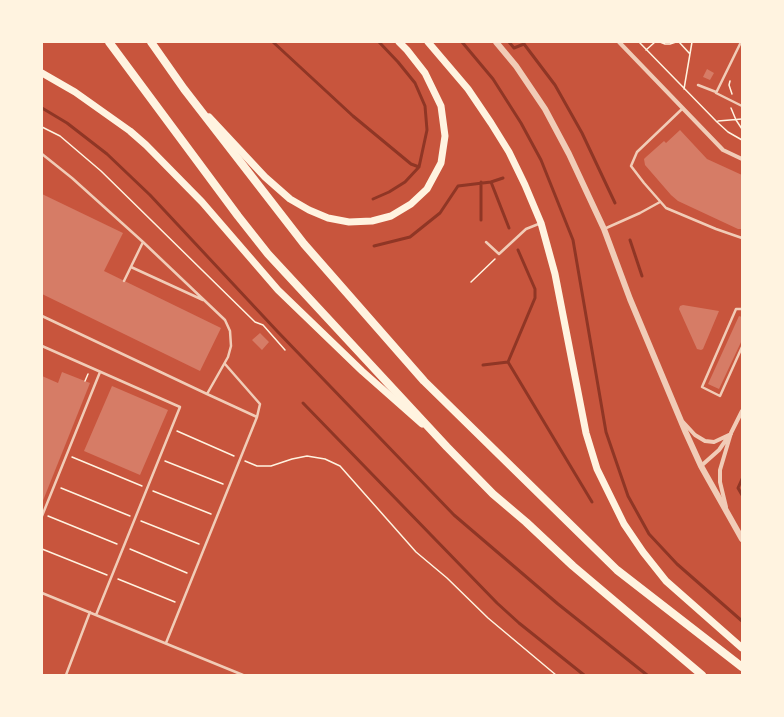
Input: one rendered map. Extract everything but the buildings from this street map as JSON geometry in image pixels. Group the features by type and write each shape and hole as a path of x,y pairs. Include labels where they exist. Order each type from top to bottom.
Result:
{"highway":[{"path":"109,42 268,254 447,447 493,494 526,522 573,566 702,675"},
{"path":"151,42 184,89 304,244 424,381 617,570 742,667"}],"main road":[{"path":"184,89 265,177 290,199 309,210 328,218 349,222 372,221 390,216 411,204 427,189 441,163 445,136 441,106 425,73 399,42"},
{"path":"428,42 468,89 509,152 526,185 541,223 555,274 586,433 597,469 624,524 643,552 666,581 742,648"},
{"path":"42,73 75,92 130,131 146,145 202,202 278,290 362,371 447,447"}],"street":[{"path":"496,42 516,66 545,109 570,154 604,229 630,299 701,466 742,539"},
{"path":"619,42 723,150 742,159"},
{"path":"730,518 720,482 720,470 731,434 742,411"},
{"path":"681,420 695,435 705,441 714,442 731,434"},
{"path":"701,466 719,450 731,434"}],"lane":[{"path":"716,92 741,42"},
{"path":"698,85 716,92 742,106"},
{"path":"682,109 637,152 631,166 666,208 742,238"},
{"path":"42,154 72,178 143,242 225,320 230,331 231,346 225,364 207,394"},
{"path":"604,229 640,213 660,202"},
{"path":"486,242 499,254 526,229 541,223"},
{"path":"124,281 143,242"},
{"path":"131,267 205,301"},
{"path":"742,308 736,309 702,387 720,396 742,347"},
{"path":"42,316 257,417"},
{"path":"42,346 180,407 96,615"},
{"path":"166,643 257,417 260,404 225,364"},
{"path":"42,516 100,372"},
{"path":"42,593 243,675"},
{"path":"66,675 90,612"}],"path":[{"path":"639,42 717,122 728,132 742,140"},
{"path":"646,50 655,42"},
{"path":"660,42 670,44 676,42"},
{"path":"679,42 691,54"},
{"path":"684,89 692,42"},
{"path":"730,80 729,85 734,96"},
{"path":"731,100 731,106 736,120 742,129"},
{"path":"717,122 742,119"},
{"path":"42,127 60,136 101,171 255,322 263,325 285,350"},
{"path":"472,282 499,254"},
{"path":"85,381 91,368"},
{"path":"171,429 257,466 271,466 307,456 325,459 340,466 416,552 447,578 488,618 556,675"},
{"path":"159,459 228,487"}],"waterway":[{"path":"273,42 353,116 411,164 419,167"},
{"path":"373,199 389,192 405,182 419,167 427,130 425,106 415,83 379,42"},
{"path":"462,42 493,79 521,123 541,160 573,240 606,432 628,496 649,534 677,564 742,621"},
{"path":"509,42 514,48 524,44 555,85 582,133 615,203"},
{"path":"42,108 67,123 107,154 150,195 277,331 454,515 558,604 647,675"},
{"path":"374,246 410,237 440,213 458,186 491,182 503,178"},
{"path":"481,182 481,220"},
{"path":"491,182 509,228"},
{"path":"630,240 642,276"},
{"path":"483,365 508,362 535,298 535,289 518,250"},
{"path":"508,362 592,502"},
{"path":"303,403 497,603 519,623 584,675"},
{"path":"742,479 738,488 742,495"}]}
